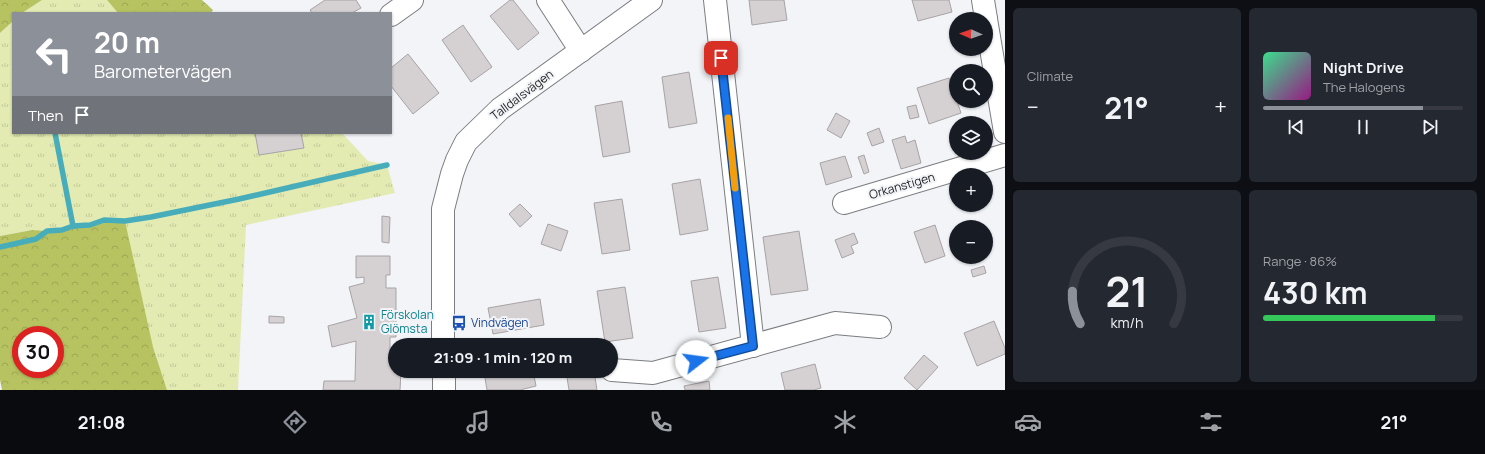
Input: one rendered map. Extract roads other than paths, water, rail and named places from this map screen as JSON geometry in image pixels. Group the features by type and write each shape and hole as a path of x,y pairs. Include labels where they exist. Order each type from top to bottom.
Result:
{"street":[{"path":"392,14 412,0"},
{"path":"548,0 581,51"},
{"name":"Talldalsvägen","path":"444,338 443,210 448,186 457,160 466,142 500,109 651,0"},
{"path":"715,0 753,346"},
{"path":"983,0 985,12"},
{"path":"992,56 1005,132"},
{"name":"Orkanstigen","path":"844,203 1005,155"},
{"path":"618,370 653,373 834,323 880,327"},
{"path":"444,378 444,390"}],"waterway":[{"path":"55,134 73,226"},
{"path":"0,247 36,239 47,231 62,230 73,226 90,225 104,220 125,221 151,217 239,199 387,165"}],"place":[{"name":"Förskolan Glömsta","path":"369,322"},
{"name":"Vindvägen","path":"459,323"}]}
